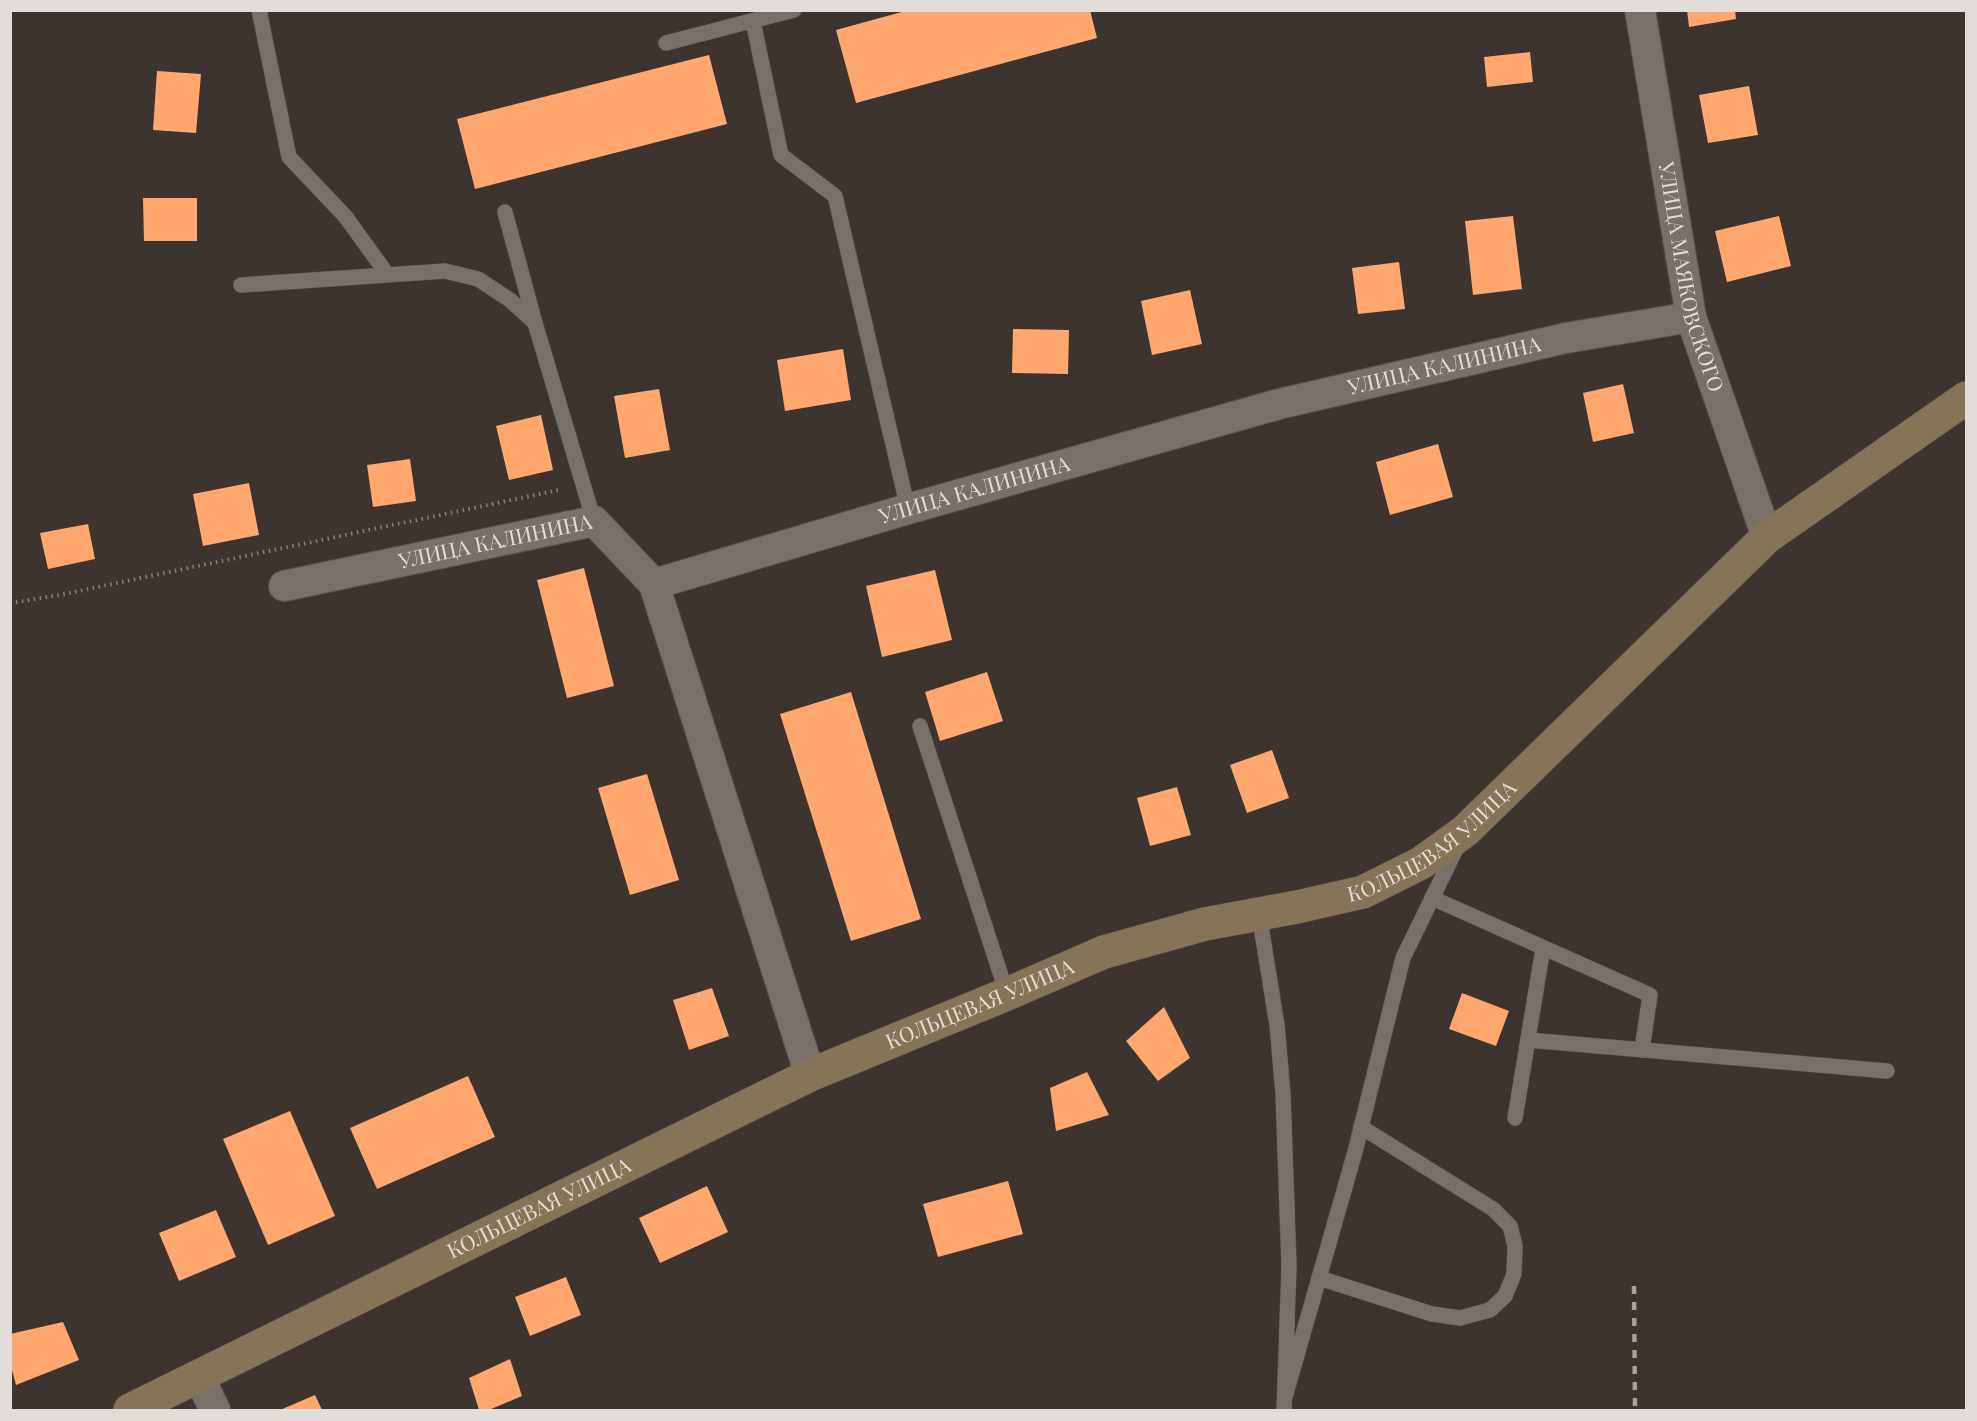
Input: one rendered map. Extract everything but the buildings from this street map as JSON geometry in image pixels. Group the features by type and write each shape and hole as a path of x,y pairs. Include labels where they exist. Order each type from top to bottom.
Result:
{"street":[{"name":"УЛИЦА МАЯКОВСКОГО","path":"1640,10 1691,317 1767,537"},
{"name":"УЛИЦА КАЛИНИНА","path":"284,586 594,521 654,584 1279,404 1566,338 1691,317"},
{"name":"КОЛЬЦЕВАЯ УЛИЦА","path":"130,1410 810,1076 1104,952 1205,924 1363,892 1421,863 1465,831 1767,537 1966,398"},
{"path":"654,584 810,1076"},
{"path":"199,1377 215,1410"}],"lane":[{"path":"259,10 289,157 345,216 387,274"},
{"path":"666,43 794,10"},
{"path":"753,21 781,155 836,196 908,509"},
{"path":"505,212 594,521"},
{"path":"241,285 445,270 478,279 510,300 536,323"},
{"path":"920,726 1007,994"},
{"path":"1285,1404 1361,1127 1403,958 1465,831"},
{"path":"1432,898 1650,995 1642,1050"},
{"path":"1259,914 1277,1025 1283,1093 1289,1267 1285,1404"},
{"path":"1515,1118 1543,948"},
{"path":"1528,1040 1887,1071"},
{"path":"1319,1278 1432,1314 1460,1318 1490,1310 1505,1296 1515,1274 1515,1246 1510,1226 1492,1209 1361,1127"}],"path":[{"path":"10,603 583,485"}],"railway":[{"path":"1634,1286 1635,1410"}]}
